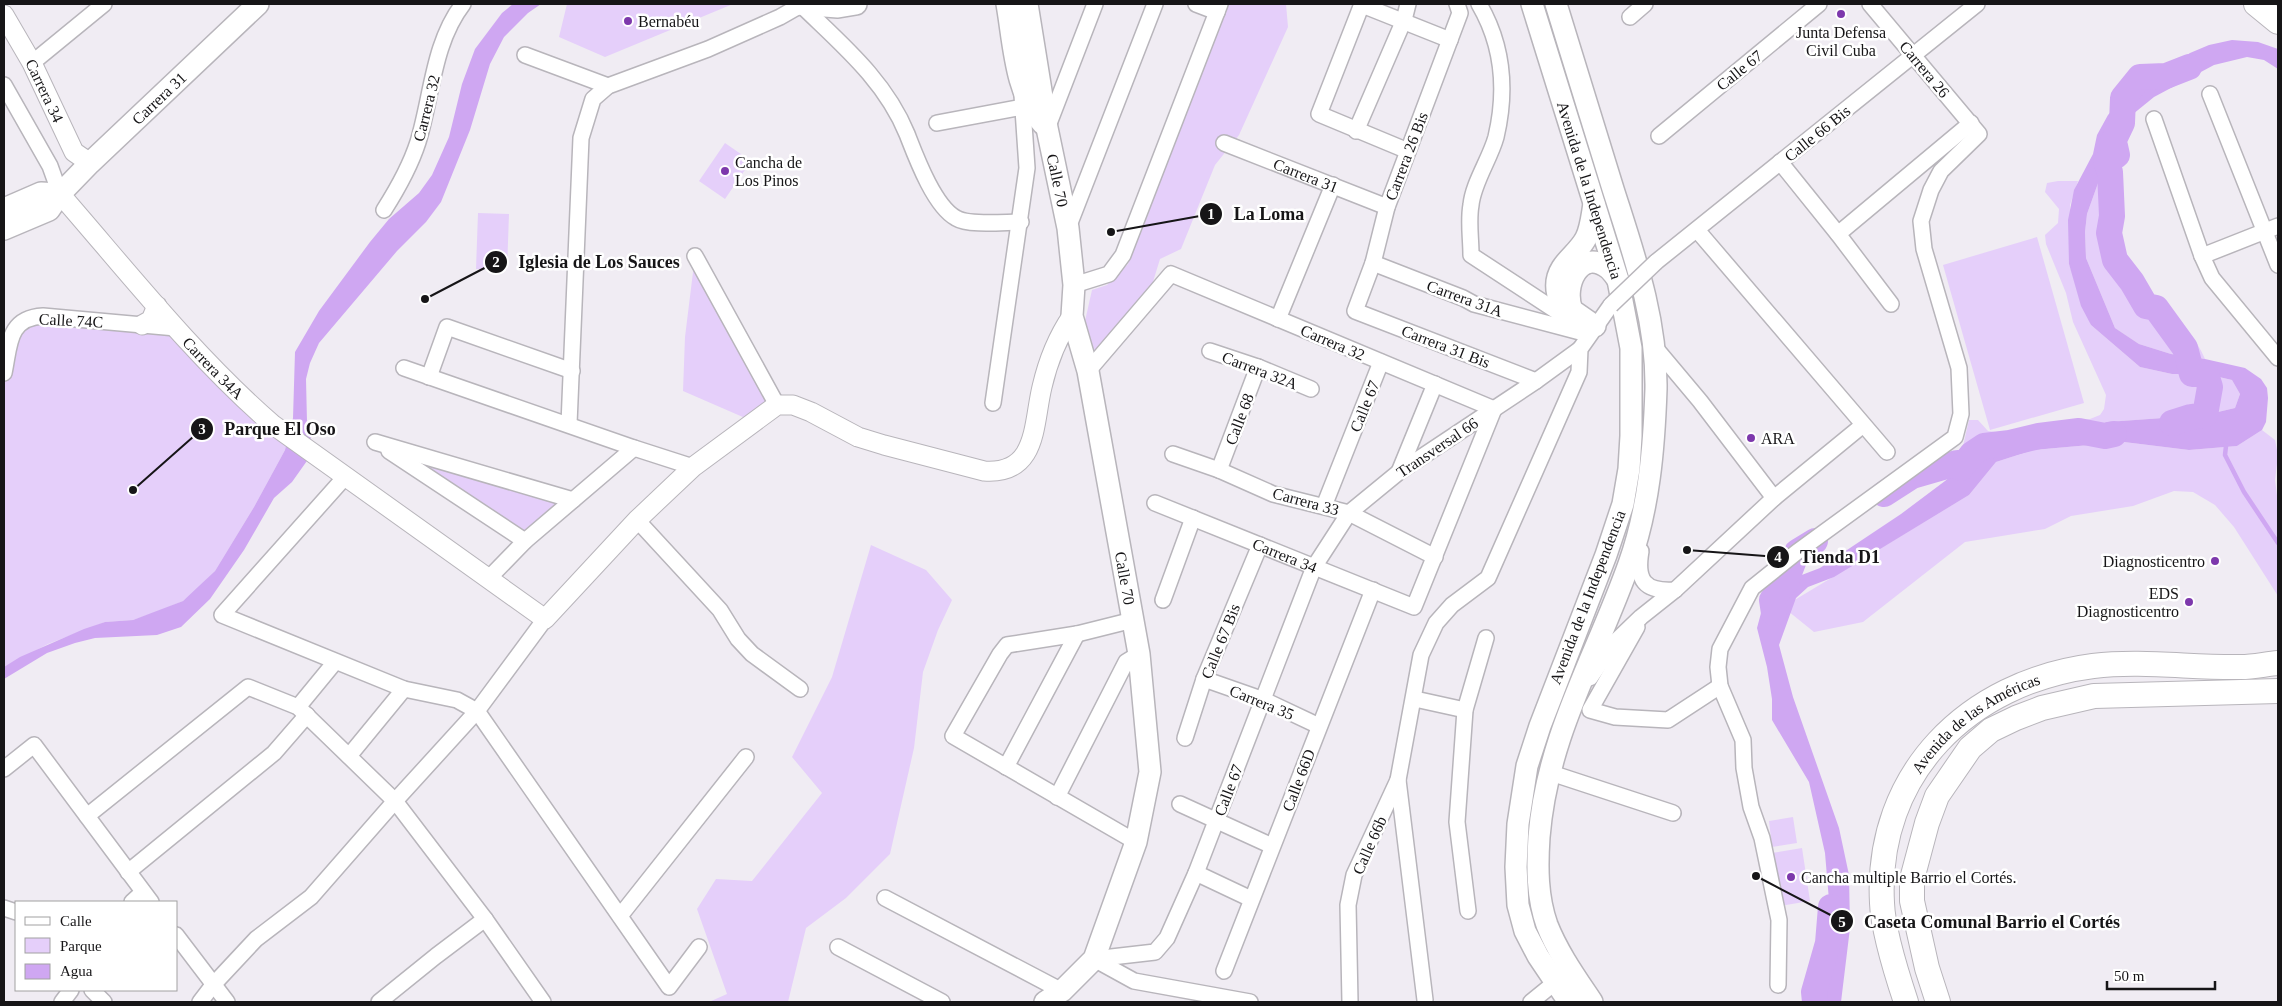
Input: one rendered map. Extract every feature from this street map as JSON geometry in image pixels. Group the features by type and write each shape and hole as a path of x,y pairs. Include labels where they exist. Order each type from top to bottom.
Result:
{"main road":[{"name":"Carrera 31","path":"4,229 49,210 60,194 90,163 258,4"},
{"path":"800,4 838,7 856,4"},
{"name":"Calle 70","path":"1007,4 1022,86 1036,116 1047,128"},
{"name":"Calle 70","path":"1027,4 1047,128 1068,228 1074,284 1072,316 1088,371 1139,654 1150,772 1136,842 1094,959 1062,990 1045,1002"},
{"name":"Avenida de la Independencia","path":"1532,4 1618,280 1631,348 1629,469 1623,504 1606,555 1540,726 1527,766 1518,824 1516,867 1518,905 1525,931 1538,956 1592,1002"},
{"name":"Avenida de la Independencia","path":"1556,4 1640,271 1654,345 1656,386 1654,436 1645,508 1629,564 1571,705 1548,772 1540,825 1537,857 1540,892 1547,925 1569,1002"},
{"path":"2256,4 2278,22"},
{"path":"4,209 42,193 60,194"},
{"path":"1585,328 1562,309 1557,281 1561,269 1579,250 1587,236 1594,201"},
{"path":"1585,328 1570,304 1569,287 1574,272 1588,263 1598,263 1608,268 1618,280"},
{"name":"Avenida de las Américas","path":"1906,1002 1897,975 1882,905 1882,875 1887,841 1896,810 1912,775 1933,746 1954,725 2005,690 2039,678 2091,666 2118,664 2243,667 2278,663"},
{"name":"Avenida de las Américas","path":"1938,1002 1927,968 1912,901 1912,879 1926,824 1937,796 1970,748 1991,730 2016,718 2042,708 2094,696 2278,691"}],"street":[{"path":"32,63 104,4"},
{"name":"Carrera 32","path":"384,210 407,170 418,142 444,36 463,4"},
{"path":"569,424 581,138 593,99 608,86 708,49 780,17 800,4 858,59 880,86 899,116 927,181 950,214 966,222 1021,222"},
{"path":"1047,128 1095,4"},
{"path":"1068,228 1155,4"},
{"path":"1074,284 1109,274 1123,255 1218,8 1196,4"},
{"path":"1408,151 1319,114 1362,4 1450,40"},
{"path":"1356,131 1404,20 1408,4"},
{"name":"Carrera 26 Bis","path":"1355,311 1373,263 1386,207 1460,13 1457,4"},
{"path":"1479,4 1491,24 1500,53 1501,95 1496,136 1470,204 1471,254 1585,328"},
{"path":"1630,17 1645,4"},
{"name":"Calle 67","path":"1659,136 1819,4"},
{"name":"Carrera 26","path":"1870,4 1975,129"},
{"name":"Calle 66 Bis","path":"1580,348 1585,328 1611,306 1656,262 1977,4"},
{"name":"Carrera 34","path":"4,15 32,63 74,152 90,163"},
{"path":"525,55 608,86"},
{"name":"Carrera 34A","path":"4,85 50,166 60,194 176,328 234,390 272,424 546,619"},
{"path":"994,403 1021,222 1027,168 1022,86"},
{"path":"2210,94 2278,265"},
{"path":"937,123 1022,107"},
{"path":"2154,119 2202,256 2212,278 2278,358"},
{"path":"1838,234 1975,129"},
{"path":"1778,985 1779,920 1762,838 1751,807 1744,768 1743,740 1720,686 1718,667 1720,649 1727,631 1738,616 1752,588 1797,552 1956,437 1961,414 1959,368 1924,249 1921,221 1931,190 1941,171 1975,129"},
{"name":"Carrera 31","path":"1224,142 1386,207"},
{"path":"1780,162 1838,234 1890,304"},
{"path":"1278,319 1333,185"},
{"path":"2202,256 2278,226"},
{"path":"1697,230 1887,452"},
{"path":"695,256 777,405"},
{"name":"Carrera 31A","path":"1373,263 1474,304 1585,328"},
{"name":"Carrera 32","path":"1088,371 1171,274 1494,409"},
{"path":"142,325 151,320 157,306"},
{"name":"Carrera 31 Bis","path":"1355,311 1536,381"},
{"name":"Calle 74C","path":"4,373 12,336 16,327 31,318 43,316 176,328"},
{"path":"200,1002 213,985 256,939 311,897 477,711 546,619 637,520 693,467 777,405 793,405 811,412 858,437 884,446 976,469 992,471 1006,469 1022,458 1029,447 1036,428 1042,387 1058,336 1072,316"},
{"path":"429,377 447,327 572,371"},
{"path":"1654,345 1700,401 1774,498"},
{"path":"1425,1000 1398,780 1421,655 1436,623 1452,605 1488,578 1579,372 1580,348"},
{"name":"Transversal 66","path":"1314,567 1350,513 1399,472 1536,381 1580,348"},
{"name":"Carrera 32A","path":"1210,351 1258,367 1311,389"},
{"name":"Calle 67","path":"1324,506 1381,362"},
{"name":"Calle 68","path":"1219,470 1258,367"},
{"path":"404,368 693,467"},
{"path":"1399,472 1435,384"},
{"path":"1435,557 1494,409"},
{"path":"1571,705 1614,643 1641,617 1675,590 1774,498 1863,425"},
{"path":"525,541 375,442 573,500"},
{"path":"489,578 525,541 634,448"},
{"name":"Carrera 33","path":"1173,454 1219,470 1273,494 1350,513 1435,557"},
{"path":"345,477 222,615 404,689 457,700 477,711 669,987 699,947"},
{"name":"Carrera 34","path":"1155,504 1414,607 1435,557"},
{"path":"1645,508 1645,534 1638,569 1641,579 1651,586 1663,590 1675,590"},
{"path":"1163,600 1193,518"},
{"path":"637,520 720,610 738,639 752,654 800,689"},
{"name":"Calle 67 Bis","path":"1185,738 1204,679 1260,545"},
{"name":"Calle 67","path":"1094,959 1155,952 1167,938 1196,873 1314,567"},
{"name":"Calle 66D","path":"1224,971 1372,590"},
{"path":"1641,617 1634,634 1590,710 1615,717 1668,720 1720,686"},
{"path":"1133,620 1077,634 1008,645 1000,654 953,736 1136,842"},
{"path":"1006,767 1077,634"},
{"path":"1468,911 1457,822 1465,710 1486,638"},
{"path":"1057,797 1126,662 1139,654"},
{"path":"128,872 274,753 302,711 338,663"},
{"name":"Carrera 35","path":"1204,679 1264,700 1319,726"},
{"path":"87,816 248,687 302,711 395,801 485,920 543,1002"},
{"path":"349,756 404,689"},
{"path":"1414,699 1465,710"},
{"path":"4,769 34,745 128,872 142,899"},
{"path":"620,916 746,757"},
{"path":"1548,772 1673,813"},
{"name":"Calle 66b","path":"1350,1002 1348,905 1352,882 1398,780"},
{"path":"1180,804 1272,846"},
{"path":"1196,873 1251,899"},
{"path":"885,898 1062,990"},
{"path":"384,1001 436,956 485,920"},
{"path":"178,938 227,1002"},
{"path":"838,947 942,1002"},
{"path":"1094,959 1134,980 1250,1002"},
{"path":"1531,1002 1563,976"},
{"path":"62,1002 70,991"},
{"path":"93,991 104,1002"}],"green space":[{"name":"Bernabéu","path":"567,4 733,4 605,57 559,37"},
{"path":"1228,4 1286,4 1288,27 1239,135 1215,165 1181,249 1160,259 1152,285 1091,356 1085,321 1092,290 1107,285 1128,264 1148,215 1174,134"},
{"name":"Cancha de Los Pinos","path":"725,143 751,161 725,199 699,181"},
{"path":"2112,144 2115,146 2119,162 2111,199 2112,216 2100,227 2103,248 2110,268 2121,286 2128,293 2140,302 2166,313 2180,324 2197,343 2205,359 2171,354 2139,344 2115,328 2086,258 2085,232 2087,214"},
{"path":"2078,181 2070,205 2069,264 2091,325 2140,367 2172,374 2206,374 2232,380 2240,394 2235,408 2205,415 2107,422 2079,431 2039,436 1989,447 1972,454 1961,468 1954,465 1951,458 1963,446 1969,420 1978,420 1988,431 2011,434 2090,419 2100,415 2104,409 2106,395 2073,322 2066,293 2046,244 2045,235 2058,223 2059,209 2045,192 2047,183"},
{"path":"478,213 509,214 507,270 476,269"},
{"path":"2037,237 2084,403 1990,430 1943,265"},
{"path":"695,256 777,405 752,421 683,391 685,337"},
{"path":"26,320 176,328 289,436 285,450 254,507 215,571 183,601 133,620 105,622 48,644 4,667 4,373"},
{"path":"2262,430 2275,440 2278,455 2275,480 2278,503 2278,596 2234,527 2215,505 2193,492 2174,491 2133,506 2071,516 2045,529 1965,542 1863,622 1814,632 1783,607 1969,495 1996,462 2033,450 2124,442 2189,450 2237,446"},
{"path":"375,442 573,500 525,541"},
{"path":"871,545 926,570 952,600 938,630 923,672 914,748 890,854 846,898 806,928 788,1002 709,1002 727,994 697,909 716,879 752,881 822,793 792,757 832,677"},
{"path":"1793,817 1797,843 1772,847 1769,821"},
{"name":"Cancha multiple Barrio el Cortés.","path":"1802,848 1810,901 1780,906 1772,853"}],"water":[{"path":"513,4 541,4 528,13 504,37 490,64 470,130 441,202 426,222 397,251 319,343 310,363 306,379 307,422 311,433 309,458 292,482 274,498 244,550 210,599 181,627 157,635 95,638 75,643 47,653 4,679 4,667 20,657 84,629 105,622 133,620 183,601 215,571 254,507 285,450 293,418 295,352 319,311 370,242 389,219 419,193 432,175 449,137 462,84 475,49 502,13"},
{"path":"2232,40 2258,42 2278,49 2278,69 2264,60 2247,57 2214,65 2154,97 2122,123 2112,144 2087,214 2085,232 2086,258 2115,328 2139,344 2171,354 2245,368 2261,379 2267,388 2266,422 2262,430 2237,446 2189,450 2124,442 2033,450 1996,462 1969,495 1834,577 1808,587 1796,598 1779,645 1793,697 1839,828 1849,875 1850,928 1841,1002 1812,1002 1828,943 1830,912 1825,853 1809,782 1772,720 1772,699 1767,667 1757,628 1761,613 1770,594 1786,581 1820,568 1901,514 1961,468 1972,454 1989,447 2039,436 2079,431 2107,422 2205,415 2235,408 2240,394 2232,380 2206,374 2172,374 2140,367 2091,325 2081,306 2069,264 2068,220 2074,190 2093,154 2097,135 2108,115 2123,98 2190,53 2209,45"}],"waterway":[{"path":"2172,423 2205,415 2210,387 2206,374 2192,374 2185,348 2156,308 2146,306 2132,282 2115,260 2109,233 2112,216 2110,172 2106,162 2117,155 2115,146 2112,144 2122,123 2123,98 2140,77 2166,76 2189,67"},
{"path":"1884,494 1912,476 1957,463 1961,468 1972,454 1984,446 2079,431 2105,436 2114,434"},
{"path":"2224,443 2226,446 2225,455 2244,492 2278,543"},
{"path":"1774,613 1772,600 1786,581 1797,552 1815,541"},
{"path":"1815,1002 1814,992 1828,943 1831,907"}],"place":[{"name":"Junta Defensa Civil Cuba","path":"1841,14"},
{"name":"Bernabéu","path":"628,21"},
{"name":"Cancha de Los Pinos","path":"725,171"},
{"name":"La Loma","path":"1111,232"},
{"name":"Iglesia de Los Sauces","path":"425,299"},
{"name":"ARA","path":"1751,438"},
{"name":"Parque El Oso","path":"133,490"},
{"name":"Tienda D1","path":"1687,550"},
{"name":"Diagnosticentro","path":"2215,561"},
{"name":"EDS Diagnosticentro","path":"2189,602"},
{"name":"Caseta Comunal Barrio el Cortés","path":"1756,876"},
{"name":"Cancha multiple Barrio el Cortés.","path":"1791,877"}]}
